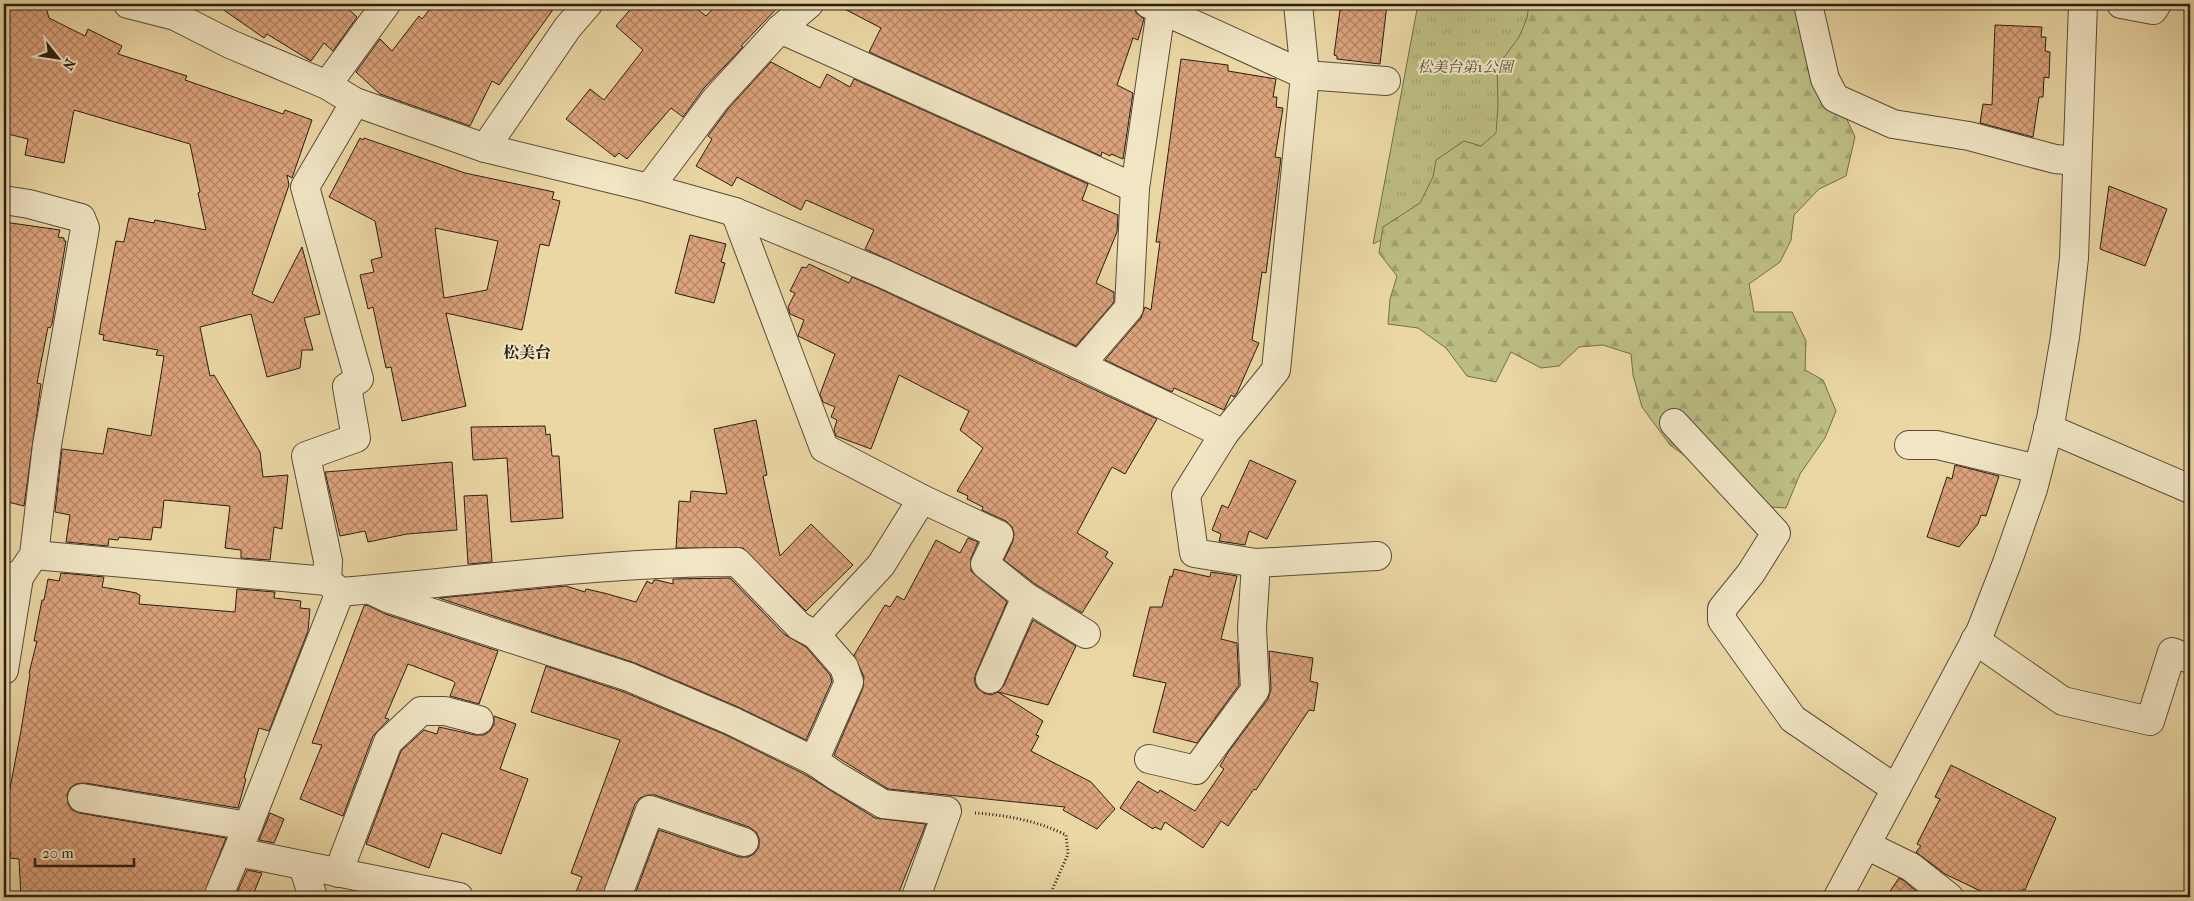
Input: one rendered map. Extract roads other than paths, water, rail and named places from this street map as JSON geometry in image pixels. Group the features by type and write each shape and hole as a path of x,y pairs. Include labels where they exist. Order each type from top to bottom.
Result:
{"street":[{"path":"128,4 180,10 230,44 327,85 354,102 485,148 649,188 735,212 884,274 1224,434"},
{"path":"327,85 386,4"},
{"path":"485,148 568,27 588,4"},
{"path":"649,188 716,98 780,29 809,4"},
{"path":"1298,4 1305,75 1276,370 1224,434 1186,495 1194,553 1256,563 1377,556"},
{"path":"1808,4 1826,79 1835,98 1893,124 1969,136 2055,159 2077,161"},
{"path":"1838,897 1975,640 2007,563 2038,469 2048,428 2065,337 2074,258 2083,4"},
{"path":"2121,4 2153,10 2157,4"},
{"path":"1080,365 1129,308 1135,188 1155,7 1305,75 1386,81"},
{"path":"780,29 1135,188"},
{"path":"218,897 248,826 333,586 306,456 356,438 347,387 359,379 305,187 354,102"},
{"path":"4,200 29,204 81,218 85,228 46,445 19,569 4,670"},
{"path":"735,212 824,448 922,499 999,535 985,564 1026,597 1086,634"},
{"path":"1674,423 1776,533 1751,573 1722,609 1722,620 1793,718 1896,789"},
{"path":"2048,428 2190,490"},
{"path":"1909,445 1937,445 2038,469"},
{"path":"816,635 881,565 922,499"},
{"path":"19,569 333,586 369,590 611,566 679,562 737,562 799,626 816,635 844,668 849,682 814,761"},
{"path":"1149,759 1196,770 1255,690 1252,628 1256,563"},
{"path":"369,590 390,599 629,677 732,721 814,761 883,804 947,811 916,897"},
{"path":"990,679 1026,597"},
{"path":"1975,640 2063,701 2150,721 2172,652 2190,659"},
{"path":"338,873 388,742 421,712 446,711 479,720"},
{"path":"82,798 248,826"},
{"path":"617,897 650,810 744,842"},
{"path":"1866,845 1912,867 1949,897"},
{"path":"238,852 459,897"},
{"path":"303,866 313,897"}],"district":[{"name":"松美台","path":"527,352"}],"park label":[{"name":"松美台第1公園","path":"1465,67"}]}
